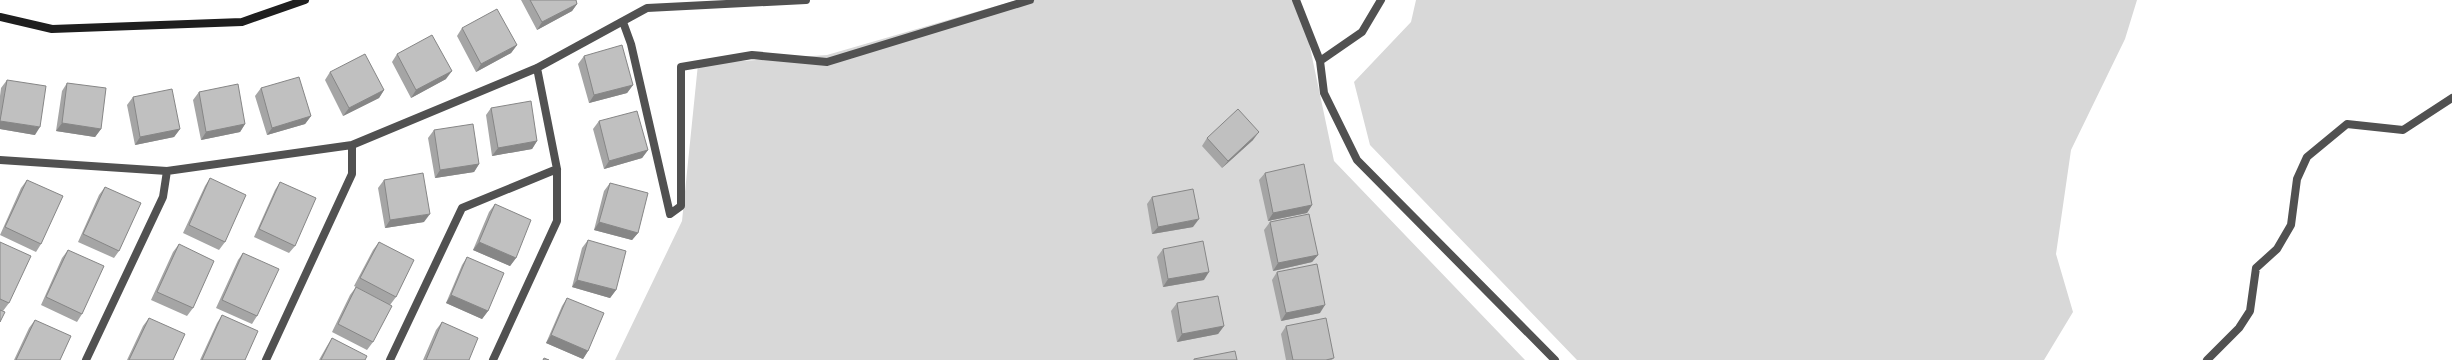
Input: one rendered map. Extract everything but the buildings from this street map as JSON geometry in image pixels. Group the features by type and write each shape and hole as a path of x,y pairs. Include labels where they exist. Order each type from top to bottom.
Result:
{"street":[{"path":"0,17 52,29 242,22 305,0"},
{"path":"0,160 167,171 352,145 537,68 647,8 797,2 806,0"},
{"path":"623,22 631,44 670,214 681,206 681,67 752,55 827,62 1030,0"},
{"path":"1296,0 1320,61 1324,93 1357,160 1555,360"},
{"path":"1320,61 1362,32 1381,0"},
{"path":"493,360 557,221 557,169 537,68"},
{"path":"2207,360 2239,328 2250,311 2256,268 2277,250 2291,224 2297,179 2308,157 2348,124 2403,130 2452,98"},
{"path":"266,360 352,174 352,145"},
{"path":"390,360 462,208 557,169"},
{"path":"86,360 163,197 167,171"}],"shaded area":[{"path":"1017,0 1300,0 1334,161 1525,360 615,360 682,221 698,64 827,55"},
{"path":"1416,0 2137,0 2125,39 2071,150 2056,254 2073,312 2044,360 1577,360 1370,145 1354,82 1411,22"}]}
